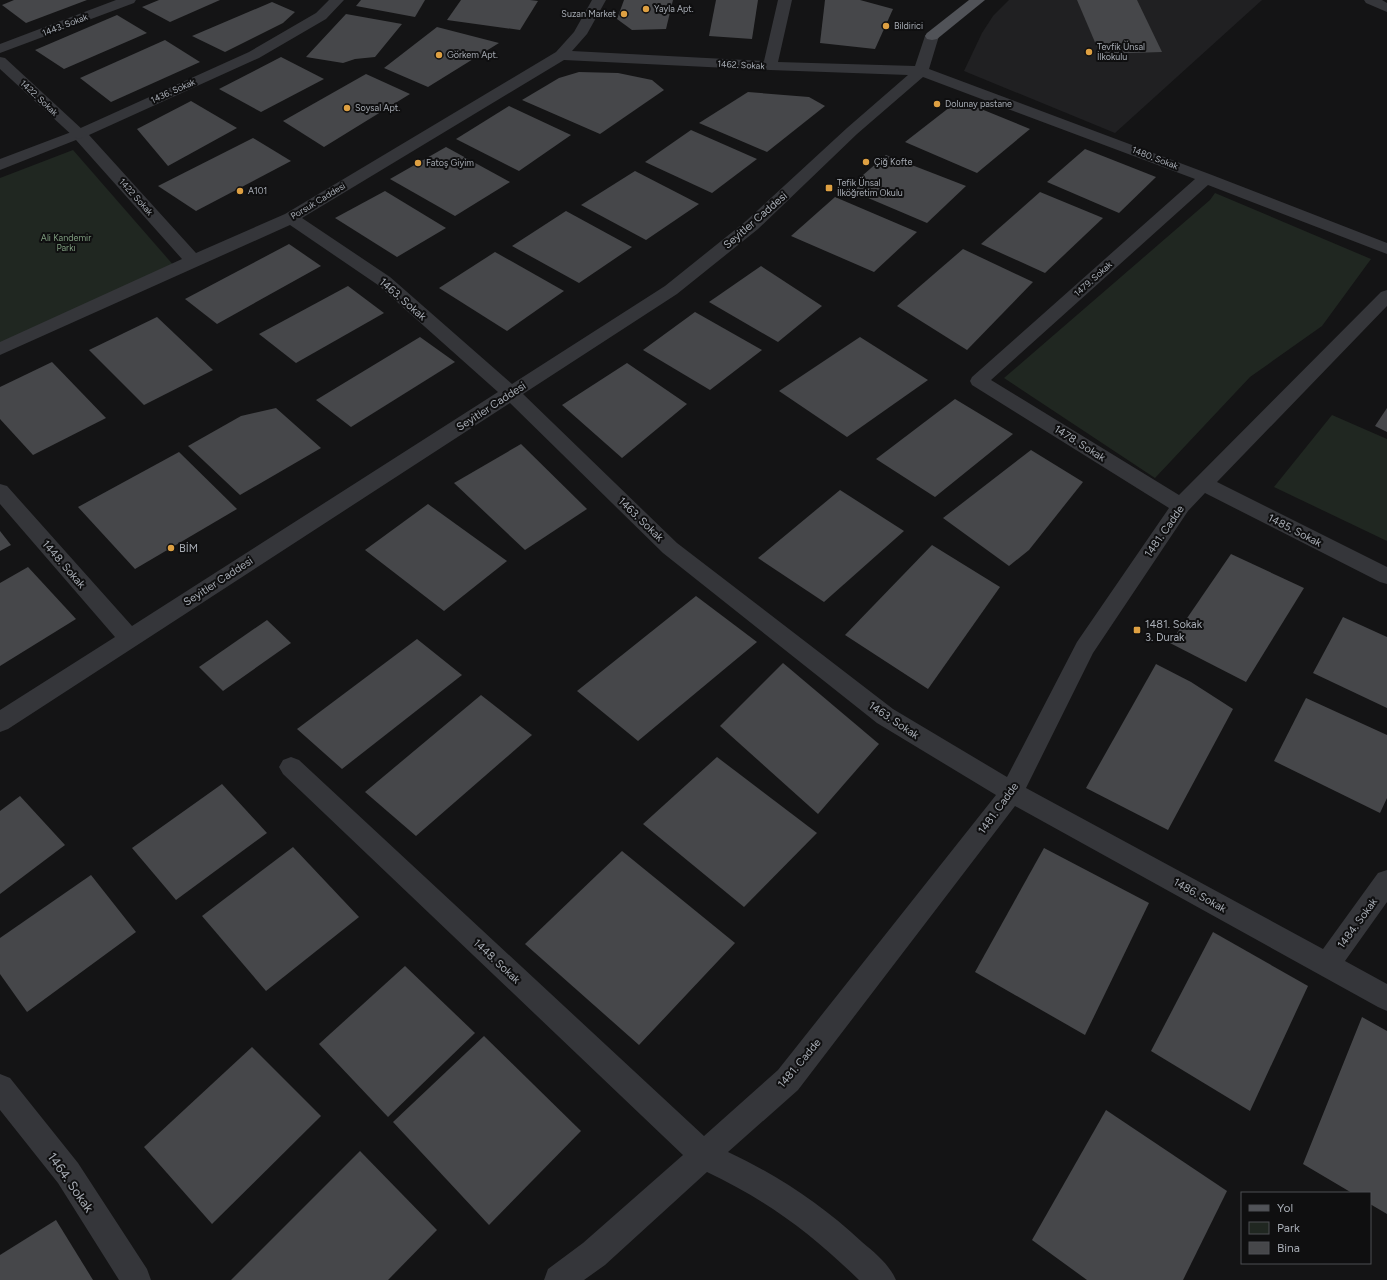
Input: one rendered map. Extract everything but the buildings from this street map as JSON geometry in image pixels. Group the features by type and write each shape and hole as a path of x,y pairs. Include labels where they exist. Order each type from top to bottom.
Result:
{"main road":[{"path":"932,36 978,0"},
{"path":"932,36 950,6"}],"street":[{"name":"1443. Sokak","path":"0,49 129,0"},
{"name":"1436. Sokak","path":"0,165 79,134 254,56 321,16 337,0"},
{"name":"Porsuk Caddesi","path":"0,349 291,218 561,55 580,34 599,0"},
{"path":"770,66 785,0"},
{"path":"1371,0 1387,8"},
{"path":"921,71 932,36"},
{"name":"1462. Sokak","path":"561,55 770,66 921,71"},
{"name":"1422. Sokak","path":"0,61 79,134"},
{"name":"1480. Sokak","path":"921,71 1206,178 1387,249"},
{"name":"Seyitler Caddesi","path":"0,722 671,290 752,225 852,132 921,71"},
{"name":"1422 Sokak","path":"79,134 193,261"},
{"name":"1479. Sokak","path":"979,381 1206,178"},
{"name":"1463. Sokak","path":"291,218 384,281 510,393 670,548 885,716 1012,792"},
{"name":"1481. Cadde","path":"559,1280 594,1254 788,1080 1012,792 1085,648 1181,506 1387,296"},
{"name":"1478. Sokak","path":"979,381 1181,506"},
{"name":"1485. Sokak","path":"1202,483 1387,576"},
{"name":"1448. Sokak","path":"0,491 129,638"},
{"name":"1448. Sokak","path":"290,767 704,1156 739,1172 774,1192 814,1220 881,1280"},
{"name":"1486. Sokak","path":"1012,792 1387,998"},
{"name":"1484. Sokak","path":"1327,964 1387,881"},
{"name":"1464. Sokak","path":"0,1088 68,1173 136,1280"}],"shaded area":[{"name":"Tevfik Ünsal İlkokulu","path":"1009,0 1262,0 1115,133 964,71 982,33 993,16"}],"green space":[{"name":"Ali Kandemir Parkı","path":"73,150 175,267 0,347 0,178"},
{"path":"1215,193 1371,259 1322,326 1250,377 1155,478 1004,378 1210,200"},
{"path":"1332,415 1387,439 1387,541 1274,487"}],"place":[{"name":"Yayla Apt.","path":"646,9"},
{"name":"Suzan Market","path":"624,14"},
{"name":"Bildirici","path":"886,26"},
{"name":"Tevfik Ünsal İlkokulu","path":"1089,52"},
{"name":"Görkem Apt.","path":"439,55"},
{"name":"Dolunay pastane","path":"937,104"},
{"name":"Soysal Apt.","path":"347,108"},
{"name":"Çiğ Kofte","path":"866,162"},
{"name":"Fatoş Giyim","path":"418,163"},
{"name":"Tefik Ünsal İlköğretim Okulu","path":"829,188"},
{"name":"A101","path":"240,191"},
{"name":"BİM","path":"171,548"},
{"name":"1481. Sokak 3. Durak","path":"1137,630"}]}
